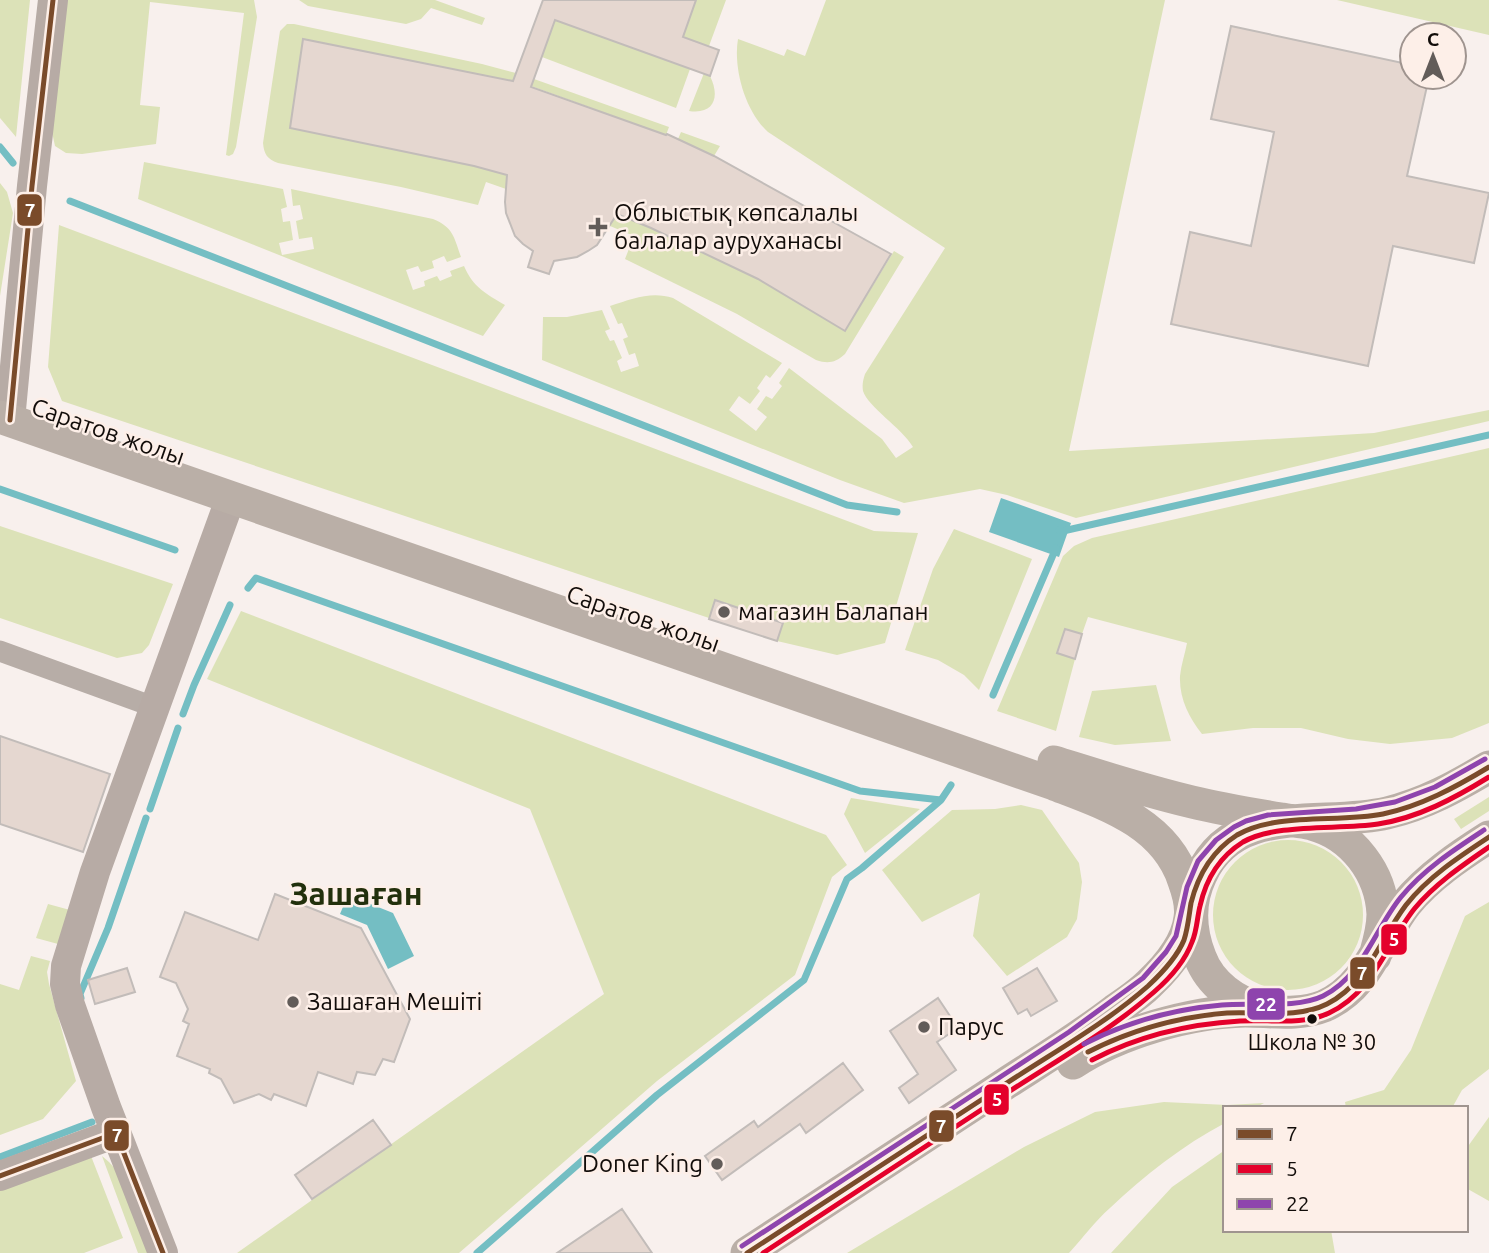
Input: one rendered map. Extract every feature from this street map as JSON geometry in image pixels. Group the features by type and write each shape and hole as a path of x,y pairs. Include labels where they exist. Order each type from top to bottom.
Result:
{"main road":[{"path":"5,407 52,0"},
{"name":"Саратов жолы","path":"5,407 231,497 1054,784 1114,808 1148,829 1170,852 1187,890 1190,918"},
{"name":"Саратов жолы","path":"5,407 1091,774 1191,802 1292,821"},
{"path":"163,1253 70,1005 65,984 66,966 95,872 231,497"},
{"path":"747,1253 1082,1034 1149,985 1175,955 1183,940 1196,884 1204,868 1214,853 1242,832 1275,821 1360,817 1409,807 1443,793 1489,766"},
{"path":"1292,821 1313,824 1332,832 1349,844 1374,876 1381,895 1383,916 1381,937 1375,956"},
{"path":"785,1253 1091,1051 1136,1031 1198,1017 1244,1011 1300,1012 1324,1006 1345,993 1362,977 1400,913 1427,882 1489,837"},
{"path":"1190,918 1193,940 1202,962 1215,981 1233,997 1253,1007 1276,1013"},
{"path":"0,1177 116,1133"}],"street":[{"path":"0,651 154,707"}],"green space":[{"path":"0,0 30,0 16,137 0,118"},
{"path":"67,0 254,0 257,17 233,154 226,155 244,13 150,2 140,105 160,107 156,144 82,154 66,153 55,146 52,132"},
{"path":"299,0 435,0 485,18 482,25 431,8 421,19 406,24 308,6"},
{"path":"696,0 726,0 709,46 694,41 681,42"},
{"path":"826,0 1165,0 1069,451 1374,433 1489,410 1489,421 1076,518 980,489 904,503 840,480 542,360 543,317 567,317 602,310 610,329 605,331 610,341 614,340 622,358 617,361 621,372 639,366 635,353 629,355 623,339 628,337 622,323 618,324 610,306 642,297 665,296 673,298 782,363 770,378 766,375 757,388 760,391 750,404 739,396 729,410 756,431 767,417 757,409 766,396 772,399 782,386 779,383 789,368 882,439 896,458 913,447 866,397 863,382 865,374 945,248 768,132 753,113 739,76 738,39 784,56 787,49 805,56"},
{"path":"1337,0 1489,0 1489,35 1468,30 1468,21 1428,21"},
{"path":"555,20 690,69 676,108 542,57"},
{"path":"287,24 516,73 513,81 304,40 291,128 510,176 506,189 486,182 478,205 271,160 265,153 263,143 280,31"},
{"path":"704,73 710,76 715,97 710,107 705,110 689,111"},
{"path":"534,79 669,127 666,135 531,86"},
{"path":"681,132 720,146 714,156 678,139"},
{"path":"144,162 283,189 287,207 281,209 283,222 290,221 293,240 279,243 282,255 314,249 312,237 299,239 296,221 303,219 300,205 293,206 291,189 433,219 449,229 461,257 447,262 444,256 432,261 434,268 421,272 418,266 406,270 413,290 425,286 424,281 437,276 440,281 452,276 450,271 464,266 476,285 505,305 483,336 138,199"},
{"path":"0,183 7,192 13,213 0,296"},
{"path":"615,213 758,279 845,331 894,251 904,257 845,354 835,361 824,362 816,360 737,314 625,259 634,236 610,226"},
{"path":"59,225 874,531 918,533 885,643 837,655 777,641 783,623 716,600 709,618 62,401 48,367"},
{"path":"1489,448 1489,723 1452,738 1390,744 1348,739 1301,728 1253,728 1202,734 1189,714 1181,692 1180,676 1187,643 1088,617 1082,634 1065,629 1057,653 1075,659 1056,731 997,711 1063,556 1074,546 1092,538"},
{"path":"0,526 173,584 149,645 142,653 117,658 0,618"},
{"path":"954,529 1032,559 979,690 964,675 938,660 905,650 933,569"},
{"path":"241,611 826,835 847,865 832,877 795,975 657,1081 459,1253 237,1253 604,994 530,809 207,679"},
{"path":"1156,685 1171,741 1115,745 1079,737 1092,691"},
{"path":"1489,797 1489,811 1461,829 1454,819"},
{"path":"851,798 920,809 865,853 844,814"},
{"path":"1021,805 1042,810 1079,863 1082,882 1077,919 1067,937 1007,976 973,936 980,893 922,922 882,870 952,810 995,809"},
{"path":"1288,840 1317,846 1330,852 1341,862 1351,873 1357,886 1363,915 1357,944 1351,957 1341,968 1330,978 1317,984 1288,990 1259,984 1246,978 1235,968 1225,957 1219,944 1213,915 1219,886 1225,873 1235,862 1246,852 1259,846"},
{"path":"1489,902 1489,1069 1462,1090 1453,1106 1346,1106 1345,1102 1384,1090 1411,1050 1465,916"},
{"path":"48,904 70,910 58,944 36,938"},
{"path":"31,956 50,961 47,972 49,984 76,1081 43,1119 0,1135 0,984 19,990"},
{"path":"1164,1102 1227,1105 1264,1103 1259,1106 1223,1106 1223,1124 1179,1151 1136,1184 1099,1218 1069,1253 847,1253 1024,1147 1095,1112"},
{"path":"1489,1117 1489,1201 1468,1189 1468,1146"},
{"path":"1223,1151 1223,1232 1331,1232 1335,1253 1111,1253 1172,1187"},
{"path":"91,1156 123,1238 84,1253 0,1253 0,1188"},
{"path":"102,1156 117,1171 148,1253 138,1253"}],"water":[{"path":"1001,498 1071,523 1059,557 989,532"},
{"path":"348,895 393,913 414,956 388,969 367,925 340,914"}],"building":[{"path":"543,0 696,0 683,37 719,50 710,76 555,20 531,87 667,134 714,156 891,254 845,331 758,279 617,214 597,245 588,251 577,257 554,261 549,274 528,267 533,251 515,236 506,213 507,175 290,128 303,39 513,81"},
{"path":"1231,26 1398,62 1398,91 1426,91 1407,176 1489,193 1474,263 1393,246 1368,366 1171,324 1190,232 1251,246 1274,132 1211,119"},
{"path":"715,600 783,623 777,641 709,619"},
{"path":"1065,629 1082,634 1075,659 1057,653"},
{"path":"0,736 110,774 83,852 0,824"},
{"name":"Зашаған Мешіті","path":"275,894 361,928 410,1019 394,1062 383,1059 375,1075 357,1072 353,1084 318,1072 306,1106 274,1094 271,1100 259,1094 234,1103 221,1079 209,1073 210,1069 177,1056 189,1024 183,1021 188,1009 176,983 160,977 185,912 258,940"},
{"path":"127,968 135,992 95,1004 88,980"},
{"path":"1037,968 1057,1001 1031,1016 1027,1009 1018,1014 1003,988"},
{"path":"938,998 958,1028 937,1042 956,1070 909,1103 899,1088 918,1074 890,1031"},
{"path":"843,1063 863,1090 806,1133 800,1124 722,1180 705,1156 754,1121 758,1127"},
{"path":"373,1120 391,1145 312,1199 295,1175"},
{"path":"622,1209 652,1253 557,1253"}],"waterway":[{"path":"0,147 13,163"},
{"path":"70,201 847,505 897,512"},
{"path":"1059,530 1489,435"},
{"path":"0,489 175,550"},
{"path":"993,695 1056,548"},
{"path":"248,588 256,578 860,791 941,800 951,785"},
{"path":"183,714 230,605"},
{"path":"150,809 178,728"},
{"path":"477,1253 657,1095 804,980 847,879 941,800"},
{"path":"81,998 80,994 108,928 146,818"},
{"path":"0,1157 92,1122"}],"transit line":[{"name":"7","path":"10,420 53,0"},
{"name":"22","path":"742,1246 1069,1032 1143,978 1176,936 1187,887 1198,861 1216,840 1234,827 1268,815 1356,809 1395,802 1435,787 1485,759"},
{"name":"7","path":"747,1253 1096,1026 1148,986 1169,964 1184,940 1191,903 1202,873 1220,848 1237,835 1270,823 1365,817 1397,811 1438,795 1489,767"},
{"name":"5","path":"763,1253 1084,1044 1154,992 1176,969 1189,949 1210,878 1220,862 1243,842 1272,832 1362,826 1393,821 1436,806 1489,777"},
{"name":"22","path":"1084,1044 1134,1023 1186,1010 1234,1004 1287,1004 1323,996 1337,987 1358,965 1392,910 1410,887 1440,860 1484,830"},
{"name":"7","path":"1088,1052 1138,1031 1191,1018 1227,1013 1291,1013 1327,1004 1341,995 1363,972 1406,905 1424,885 1489,837"},
{"name":"5","path":"1092,1060 1127,1044 1182,1028 1240,1021 1296,1021 1329,1013 1344,1004 1368,980 1423,899 1450,875 1489,847"},
{"name":"7","path":"0,1176 116,1133 163,1253"}],"place":[{"name":"Облыстық көпсалалы балалар ауруханасы","path":"598,227"},
{"name":"магазин Балапан","path":"724,612"},
{"name":"Зашаған Мешіті","path":"293,1002"},
{"name":"Школа № 30","path":"1312,1019"},
{"name":"Парус","path":"924,1027"},
{"name":"Doner King","path":"717,1164"}],"district":[{"name":"Зашаған","path":"356,894"}]}
